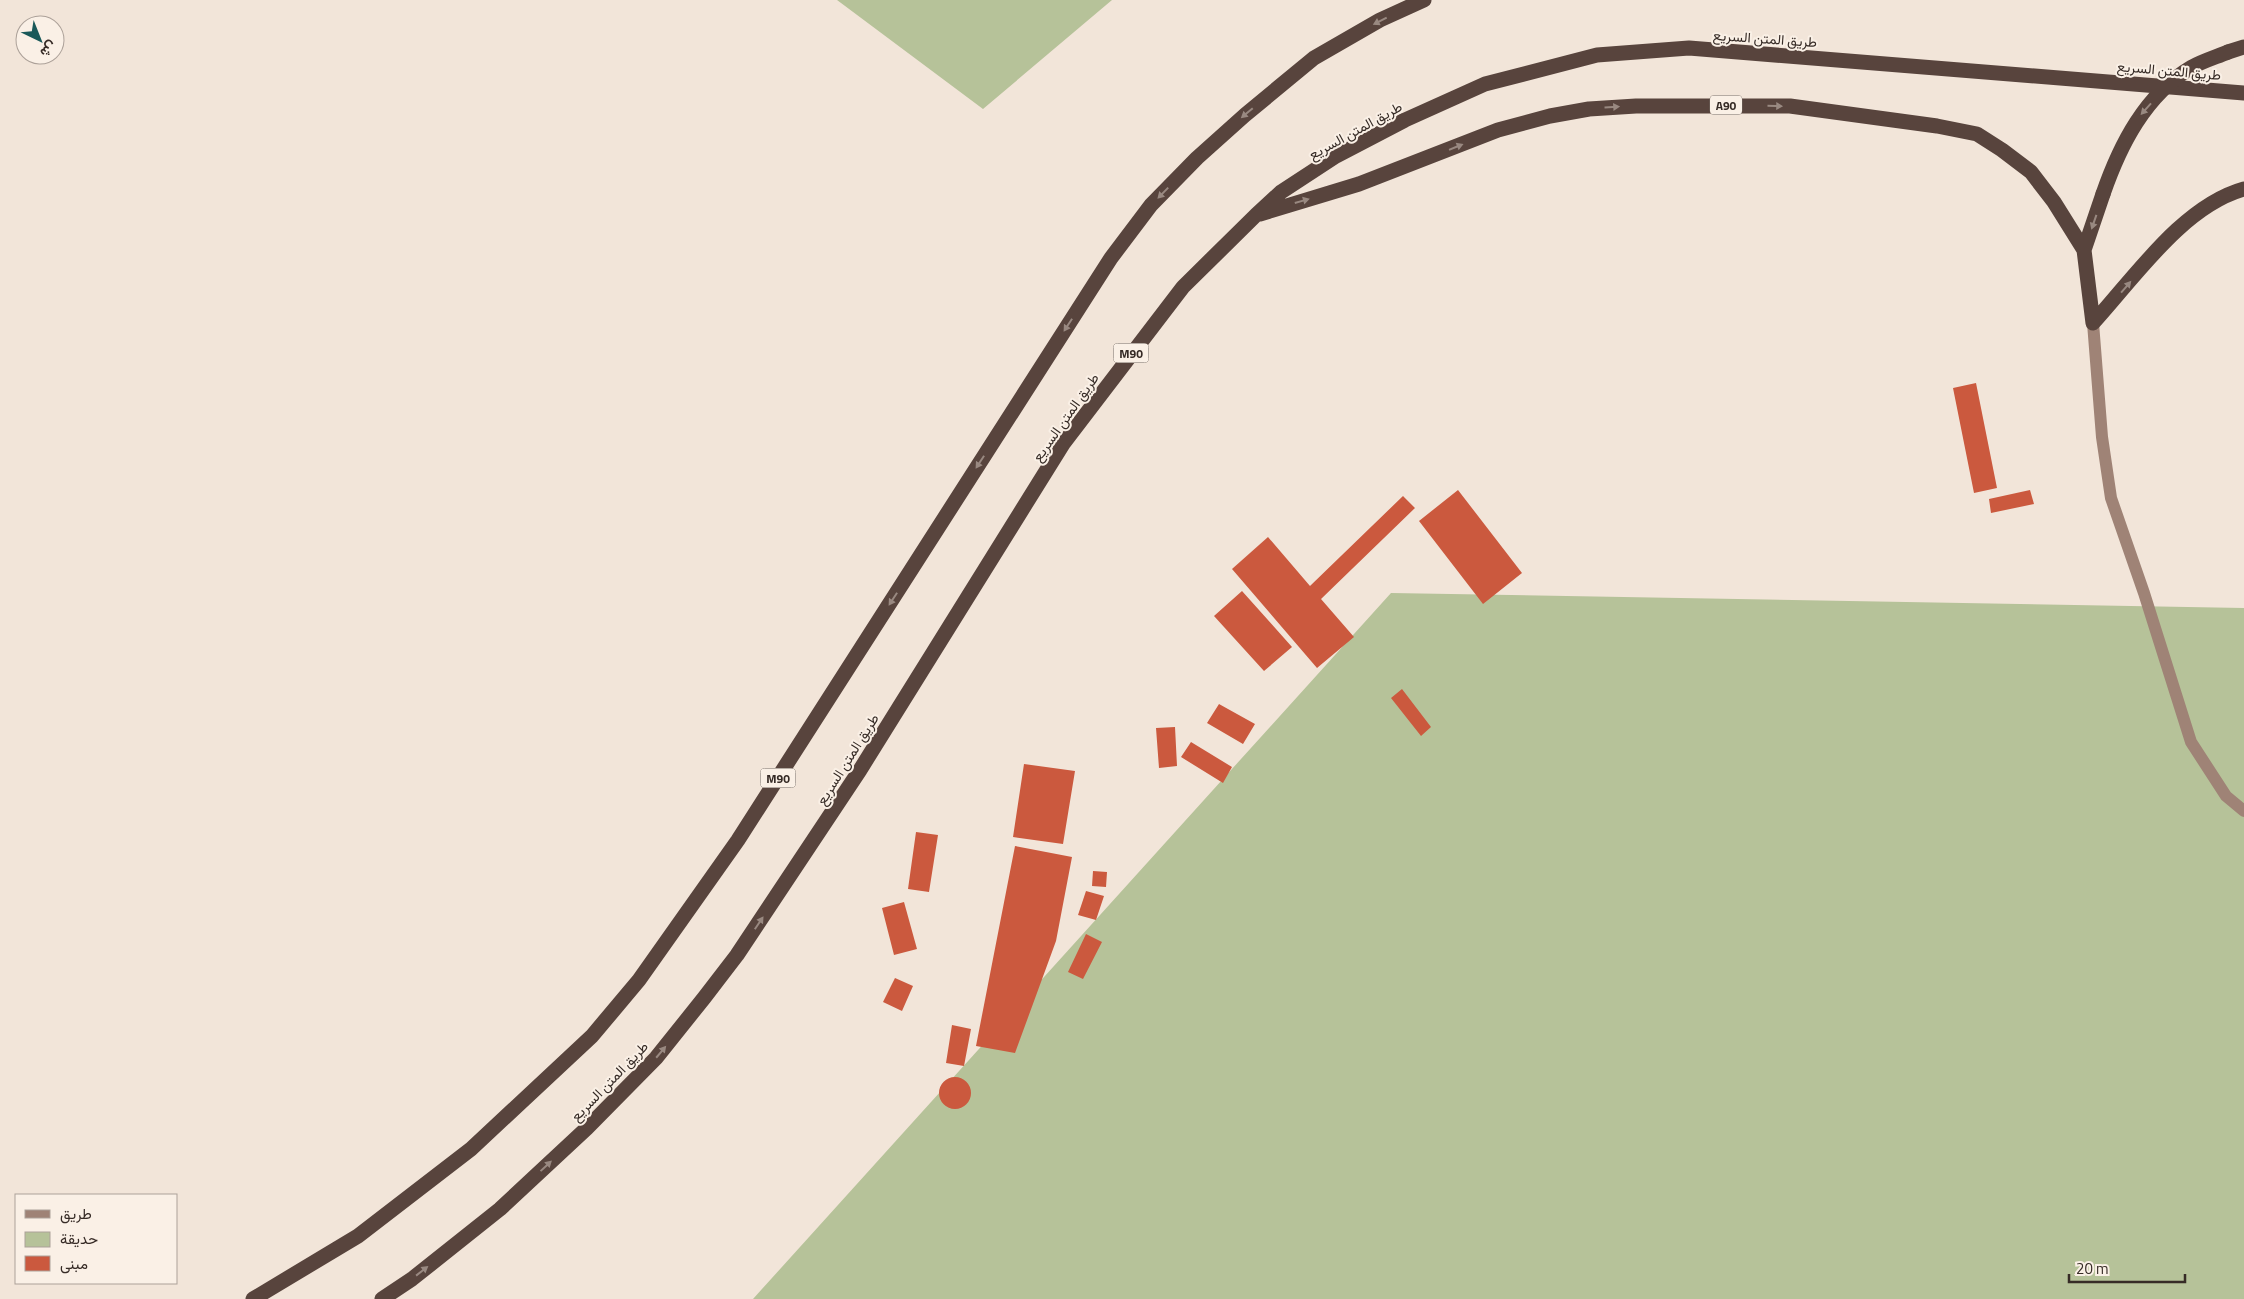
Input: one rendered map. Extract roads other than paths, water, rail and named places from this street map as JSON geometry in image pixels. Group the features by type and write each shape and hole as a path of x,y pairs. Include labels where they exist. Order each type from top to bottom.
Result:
{"highway":[{"name":"M90","path":"253,1299 358,1236 420,1190 470,1149 592,1036 639,980 738,840 1111,258 1152,205 1197,158 1245,115 1314,58 1380,20 1424,0"},
{"path":"2084,250 2103,194 2125,139 2141,115 2172,82 2192,67 2244,47"},
{"name":"طريق المتن السريع","path":"382,1299 412,1279 508,1202 587,1128 656,1058 742,948 854,778 1063,444 1183,287 1281,192 1336,156 1405,120 1485,84 1597,55 1689,48 2244,92"},
{"name":"A90","path":"1256,215 1359,184 1498,130 1550,116 1589,109 1636,106 1790,106 1937,126 1977,134 2002,150 2031,172 2054,202 2084,250 2093,323"},
{"path":"2093,323 2155,253 2199,211 2229,193 2244,189"}],"main road":[{"path":"2093,323 2102,437 2111,498 2144,593 2191,742 2226,796 2244,811"}]}
